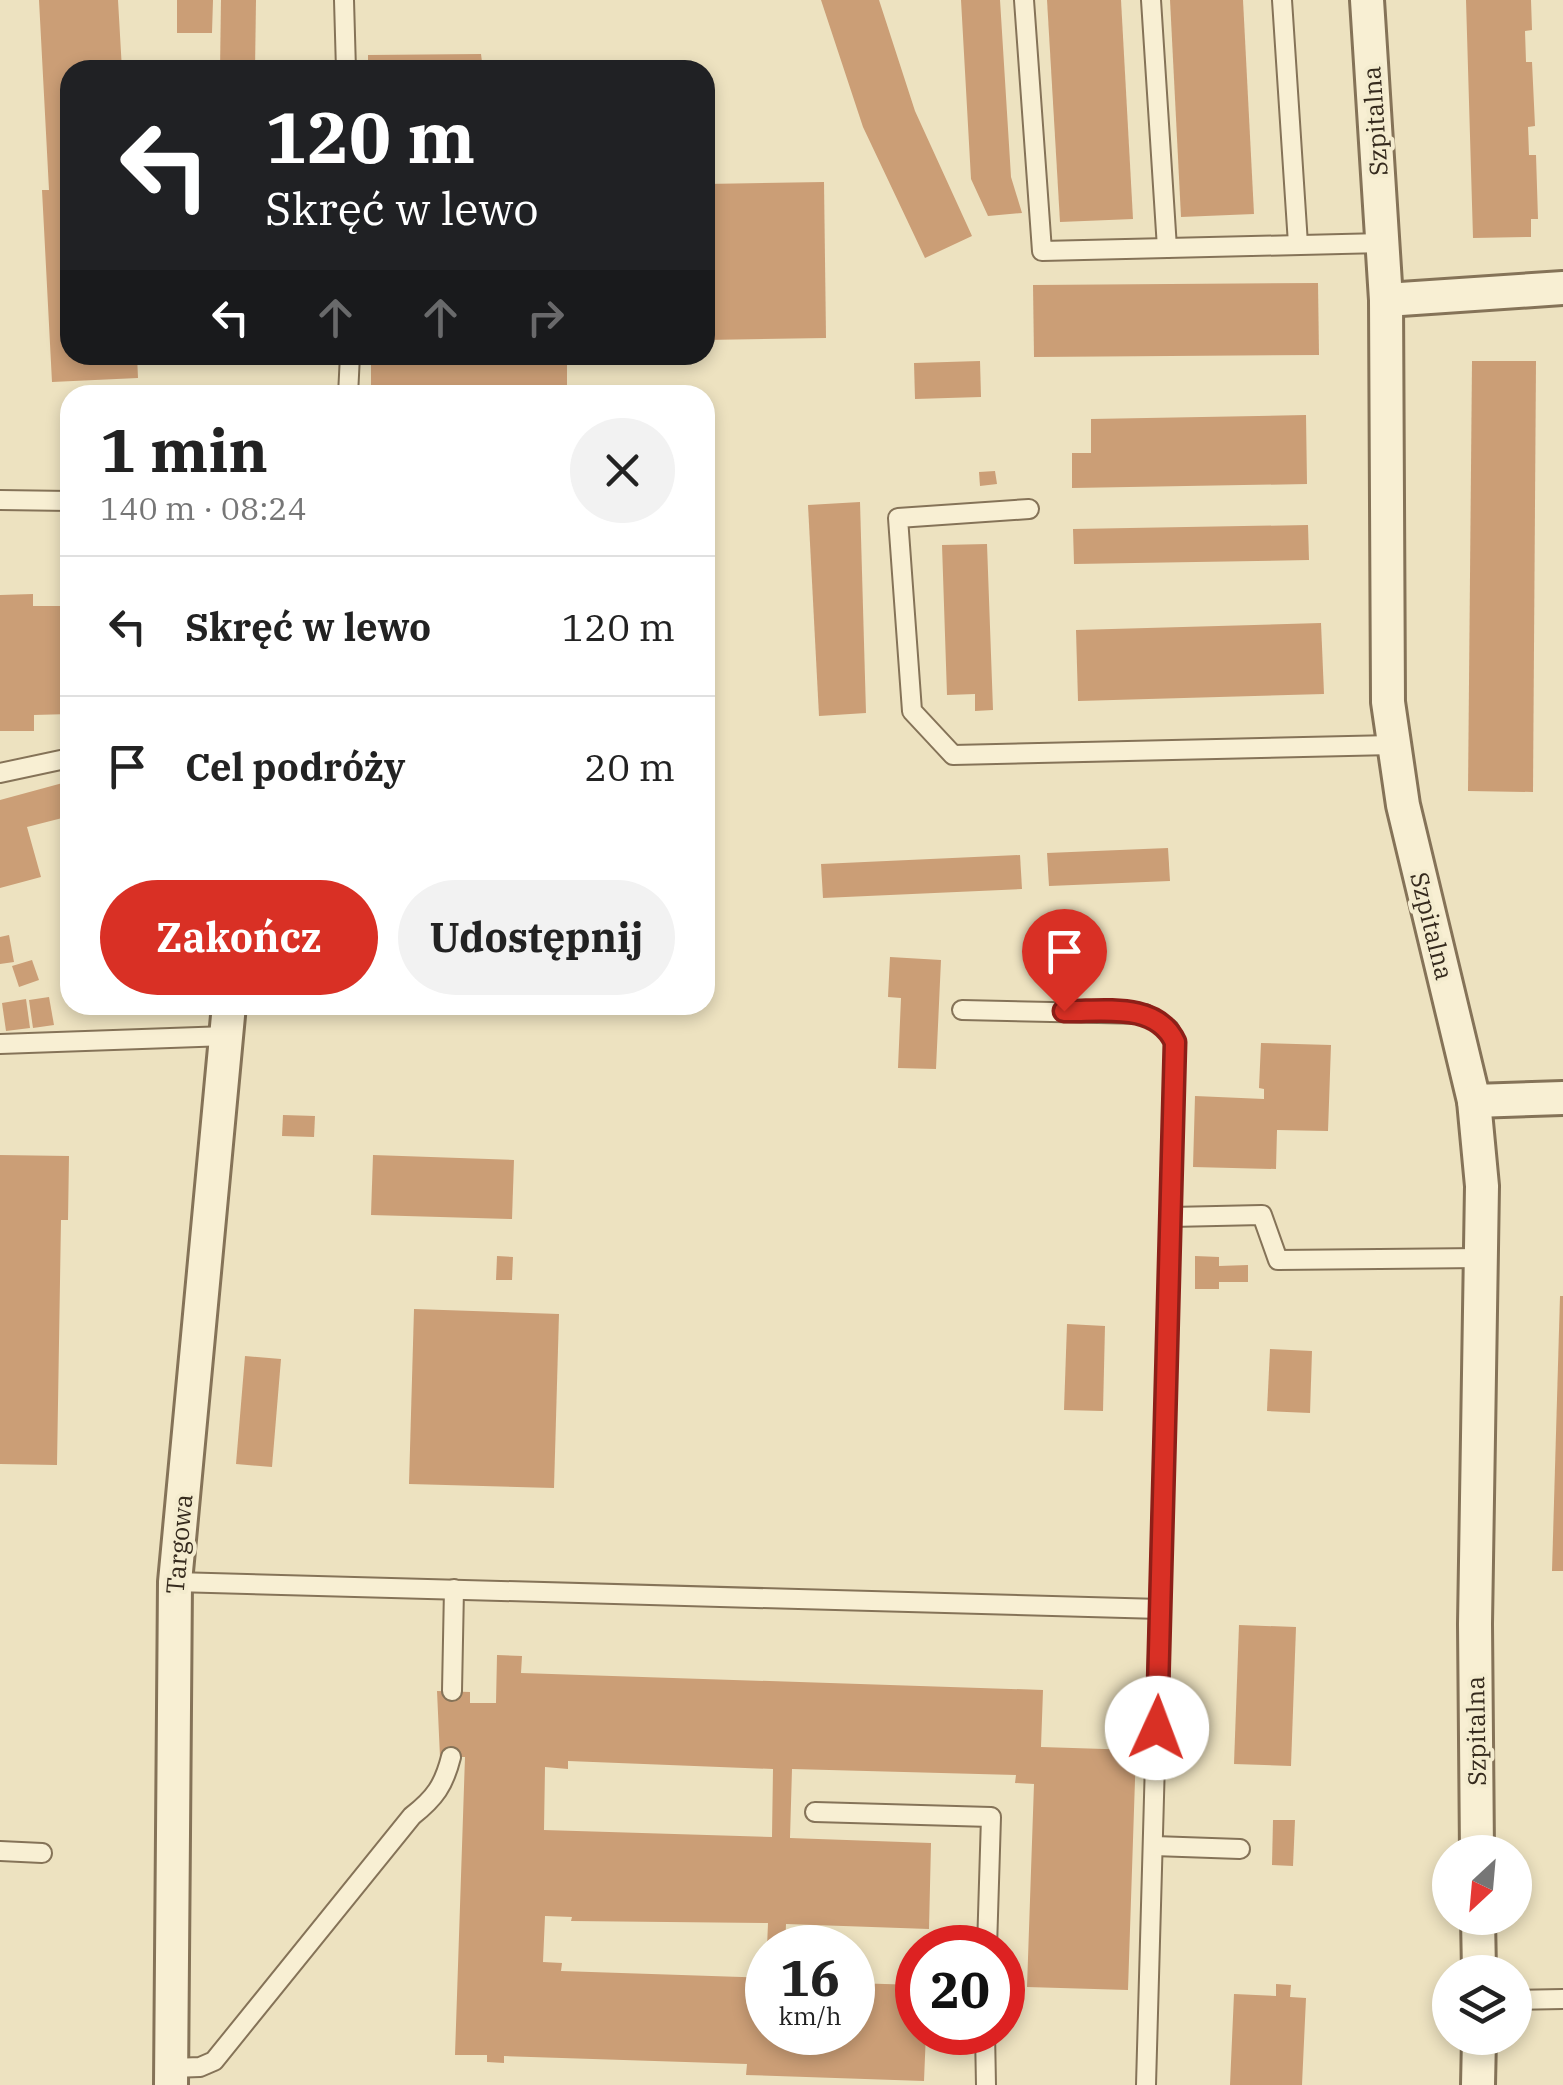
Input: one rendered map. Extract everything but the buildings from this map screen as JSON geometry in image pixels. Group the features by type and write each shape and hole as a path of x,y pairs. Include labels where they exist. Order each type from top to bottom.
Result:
{"street":[{"name":"Szpitalna","path":"1367,0 1386,300 1388,702 1393,745 1474,1101 1482,1186 1475,1624 1478,1835"},
{"path":"1386,300 1563,288"},
{"name":"Targowa","path":"172,2077 175,1582 228,1021"},
{"path":"1474,1101 1563,1098"},
{"path":"1478,2055 1478,2085"}],"lane":[{"path":"344,0 346,60"},
{"path":"1024,0 1042,251 1383,243"},
{"path":"1151,0 1167,248"},
{"path":"1282,0 1298,244"},
{"path":"0,500 60,501"},
{"path":"1029,509 898,518 912,711 954,755 1393,745"},
{"path":"0,773 60,760"},
{"path":"962,1010 1146,1014 1169,1029 1175,1042 1146,2085"},
{"path":"0,1044 228,1021"},
{"path":"1171,1217 1262,1215 1278,1260 1481,1258"},
{"path":"175,1582 1161,1609"},
{"path":"452,1691 454,1590"},
{"path":"172,2077 214,2060 412,1816 432,1800 444,1784 451,1757"},
{"path":"815,1812 991,1817 989,1925"},
{"path":"1154,1846 1240,1849"},
{"path":"0,1852 42,1853"},
{"path":"1532,2000 1563,1999"},
{"path":"985,2055 986,2085"}],"route":[{"path":"1064,1011 1146,1014 1169,1029 1175,1042 1157,1728"}]}
